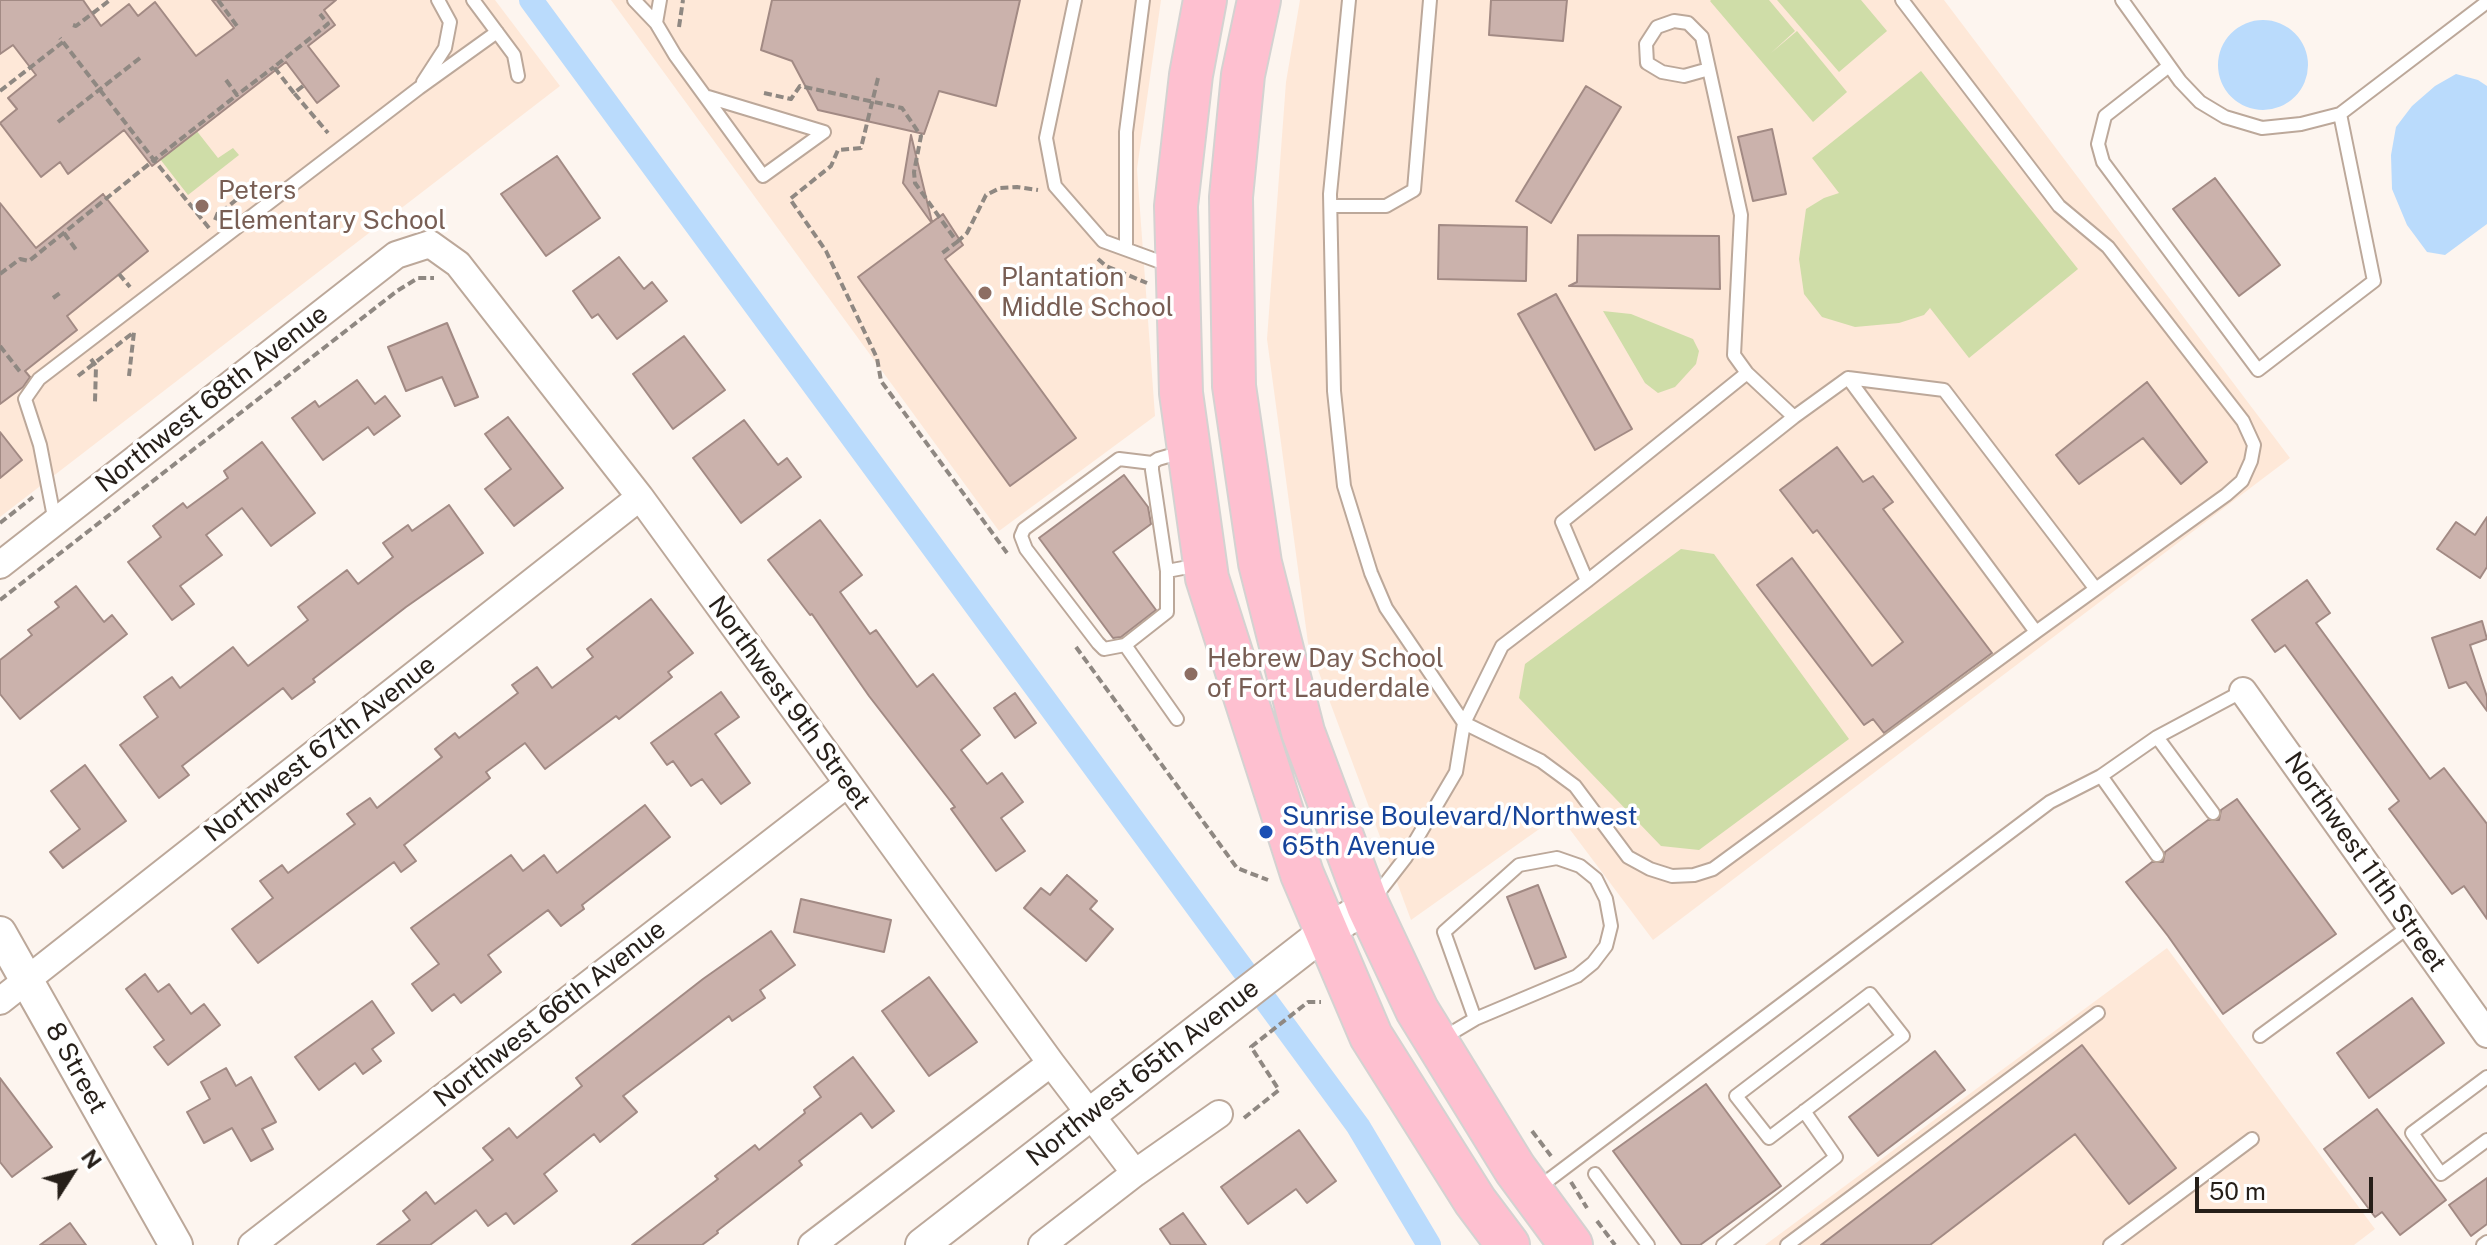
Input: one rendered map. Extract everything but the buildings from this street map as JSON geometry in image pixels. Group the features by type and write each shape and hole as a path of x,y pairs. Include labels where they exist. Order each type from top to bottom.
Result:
{"highway":[{"path":"1205,0 1191,75 1176,206 1162,276 1181,393 1170,457 1186,567 1207,578 1297,860 1371,1036 1475,1201 1508,1245"},
{"path":"1259,0 1243,75 1231,197 1234,386 1260,563 1303,732 1368,906 1417,1010 1437,1042 1547,1181 1571,1245"},
{"path":"1170,457 1210,462 1223,474 1228,483 1253,619 1267,644 1283,654"}],"street":[{"name":"Northwest 9th Street","path":"430,244 458,264 640,497 1051,1063 1135,1173"},
{"name":"Northwest 68th Avenue","path":"0,565 396,255 430,244"},
{"name":"Northwest 67th Avenue","path":"0,1001 640,497"},
{"name":"Northwest 11th Street","path":"2243,691 2487,1034"},
{"name":"Northwest 66th Avenue","path":"252,1245 847,784"},
{"name":"Northwest 65th Avenue","path":"922,1245 1275,970 1325,932 1368,906"},
{"name":"8 Street","path":"0,933 176,1245"},
{"path":"812,1245 1051,1063"},
{"path":"1042,1245 1135,1173 1219,1114"}],"lane":[{"path":"419,88 445,48 450,22 438,0"},
{"path":"473,0 514,55 518,76"},
{"path":"634,0 656,23 675,55 763,176 824,132 708,97"},
{"path":"656,23 660,0"},
{"path":"1075,0 1046,138 1055,186 1103,241 1126,249 1162,276"},
{"path":"1126,249 1126,132 1143,0"},
{"path":"1349,0 1331,206 1334,391 1344,486 1371,573 1386,608 1464,723 1541,761 1575,786 1628,857 1672,876 1694,875 1713,869 2242,481 2251,461 2254,445 2243,421 2108,247 2059,206 1902,0"},
{"path":"1331,206 1386,206 1414,190 1430,0"},
{"path":"2122,0 2169,66 2200,102 2225,117 2262,128 2301,124 2340,114 2487,2"},
{"path":"2477,12 2487,24"},
{"path":"1709,69 1684,76 1662,72 1647,63 1646,44 1657,27 1674,21 1688,23 1702,37 1741,215 1734,355 1747,373 1794,417"},
{"path":"55,522 40,445 25,399 39,379 419,88 497,32"},
{"path":"2169,66 2105,116 2098,144 2103,162 2258,370 2374,281 2340,114"},
{"path":"1587,581 1562,522 1747,373"},
{"path":"1368,906 1406,857 1456,772 1464,723 1502,646 1848,378 1944,390 2095,588"},
{"path":"1848,378 2036,632"},
{"path":"1170,457 1119,459 1024,529 1021,536 1026,549 1104,649 1125,645 1167,612 1186,567"},
{"path":"1125,645 1177,719"},
{"path":"1547,1181 2050,802 2101,776 2157,737 2243,691"},
{"path":"2157,737 2213,813"},
{"path":"2101,776 2157,855"},
{"path":"1437,1042 1475,1019 1577,976 1593,963 1606,946 1611,926 1606,899 1596,879 1580,866 1557,858 1519,865 1444,932 1475,1019"},
{"path":"2260,1036 2410,926"},
{"path":"1870,994 1903,1036 1804,1111 1769,1138 1736,1096 1870,994"},
{"path":"1787,1245 2098,1013"},
{"path":"2487,1077 2412,1133 2441,1174 2487,1140"},
{"path":"1723,1245 1836,1157 1804,1111"},
{"path":"2110,1245 2252,1139"},
{"path":"1595,1174 1648,1245"}],"path":[{"path":"73,25 76,26 110,0"},
{"path":"218,0 237,26"},
{"path":"682,35 678,26 683,0"},
{"path":"0,274 20,259 29,261 328,24 320,14"},
{"path":"0,91 61,40 211,232"},
{"path":"58,122 140,58"},
{"path":"274,67 328,133"},
{"path":"878,78 861,148 838,150 831,166 790,199 826,251 877,358 881,381 1009,555"},
{"path":"226,80 237,95"},
{"path":"294,93 303,86"},
{"path":"752,90 791,99 800,86 902,108 921,136 915,183 957,242"},
{"path":"941,254 967,233 986,195 1000,188 1017,187 1034,188 1046,194"},
{"path":"64,233 77,251"},
{"path":"1094,256 1106,266 1162,276"},
{"path":"119,274 134,292"},
{"path":"0,600 397,291 418,278 445,282"},
{"path":"53,298 60,293"},
{"path":"78,376 134,332 129,376"},
{"path":"0,346 25,378"},
{"path":"0,523 48,485"},
{"path":"1073,643 1237,868 1278,883"},
{"path":"1255,1042 1308,1002"},
{"path":"1530,1128 1547,1181 1615,1245"}],"shaded area":[{"name":"Peters Elementary School","path":"0,0 495,0 560,86 0,517"},
{"name":"Plantation Middle School","path":"611,0 1161,0 1137,169 1155,416 999,531"},
{"path":"1300,0 1944,0 2290,458 1653,940 1559,815 1411,920 1308,643 1267,339 1286,82"},
{"path":"2167,948 2375,1229 2354,1245 1765,1245"}],"green space":[{"path":"1711,0 1769,0 1795,31 1771,53 1797,31 1847,92 1813,122"},
{"path":"1777,0 1861,0 1887,31 1839,72"},
{"path":"1921,71 2078,269 1969,358 1930,308 1924,315 1899,323 1855,327 1822,317 1804,294 1799,259 1806,209 1839,193 1812,158"},
{"path":"196,130 218,158 233,148 239,155 188,195 160,159"},
{"path":"1603,311 1631,314 1693,339 1699,351 1696,364 1675,387 1658,393 1645,383"},
{"path":"1681,549 1714,554 1849,739 1699,850 1661,846 1519,698 1525,664"}],"water":[{"path":"2263,20 2280,24 2295,33 2304,48 2308,65 2304,82 2295,97 2280,106 2263,110 2246,106 2231,97 2222,82 2218,65 2222,48 2231,33 2246,24"},
{"path":"2456,74 2487,86 2487,224 2445,255 2427,252 2407,225 2392,189 2391,155 2396,127 2412,106 2435,86"}],"waterway":[{"path":"531,0 1358,1126 1429,1245"}],"place":[{"name":"Peters Elementary School","path":"202,206"},
{"name":"Plantation Middle School","path":"985,293"},
{"name":"Hebrew Day School of Fort Lauderdale","path":"1191,674"},
{"name":"Sunrise Boulevard/Northwest 65th Avenue","path":"1266,832"}]}
